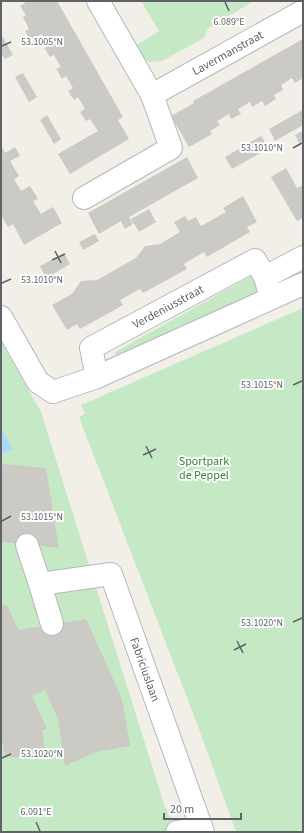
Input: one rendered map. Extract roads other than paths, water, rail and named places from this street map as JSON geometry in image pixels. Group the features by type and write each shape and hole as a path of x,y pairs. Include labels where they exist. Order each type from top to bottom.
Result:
{"street":[{"path":"84,198 170,148 152,95 98,1"},
{"name":"Lavermanstraat","path":"152,95 303,11"},
{"path":"265,277 303,257"},
{"name":"Verdeniusstraat","path":"97,377 91,348 255,260 265,277 271,298"},
{"path":"1,317 38,382 53,392 97,377 303,284"},
{"path":"27,545 52,624"},
{"name":"Fabriciuslaan","path":"40,584 111,574 202,830"},
{"path":"177,832 202,830"}],"water":[{"path":"1,428 13,450 1,452"}],"park label":[{"name":"Sportpark de Peppel","path":"204,468"}]}
